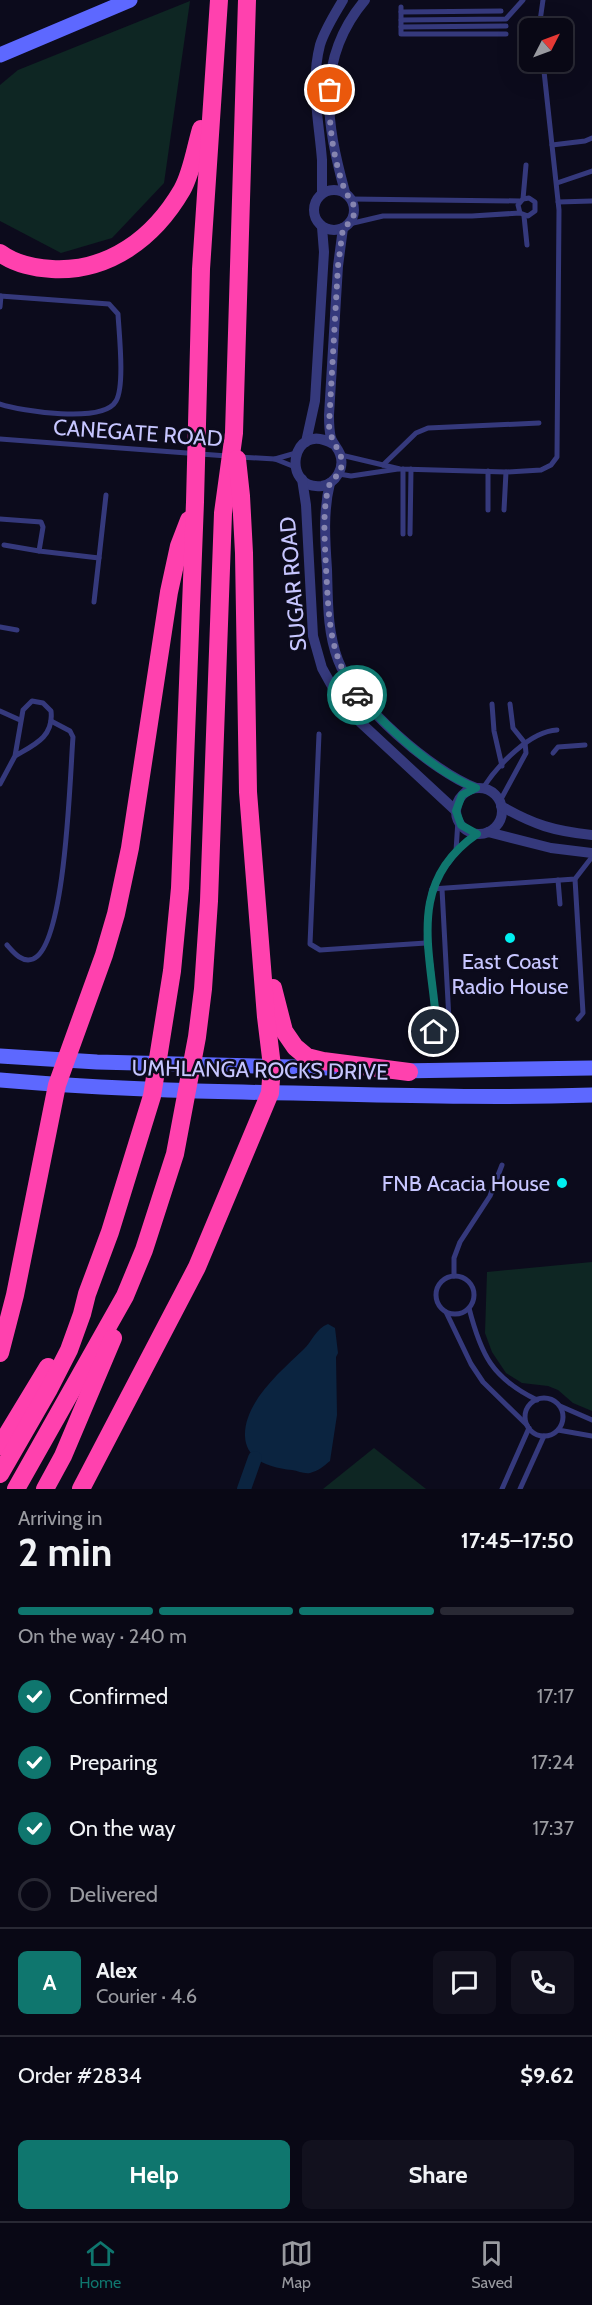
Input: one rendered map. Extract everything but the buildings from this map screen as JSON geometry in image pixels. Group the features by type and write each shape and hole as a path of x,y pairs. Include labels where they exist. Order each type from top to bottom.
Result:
{"highway":[{"path":"0,1474 32,1422 69,1350 82,1314 152,1096 172,971 180,888 195,502 201,269 219,0"},
{"path":"16,1489 125,1296 144,1250 174,1154 185,1105 200,1008 209,901 223,513 234,434 247,0"},
{"path":"0,253 29,266 65,270 108,261 132,247 152,229 184,187 213,86"},
{"path":"81,1489 197,1267 270,1093 272,1066 248,792 242,503 234,434"},
{"path":"0,1353 15,1295 57,1085 104,955 116,914 132,837 169,592 179,546 195,502"},
{"path":"260,928 281,1024 295,1047 308,1057 323,1061 409,1072"},
{"path":"0,1446 53,1359 87,1294"},
{"path":"45,1489 63,1456 99,1372 118,1324 125,1296"}],"main road":[{"path":"0,55 130,0"},
{"name":"UMHLANGA ROCKS DRIVE","path":"0,1056 97,1062 409,1072 589,1067"},
{"name":"UMHLANGA ROCKS DRIVE","path":"0,1080 57,1085 246,1093 481,1097 592,1095"}],"street":[{"path":"322,193 315,74 327,27 343,0"},
{"path":"322,227 324,252 315,401 306,442 296,453 295,468 302,479 315,486 330,483 339,474 342,465 341,455 333,444 329,430 329,415 338,266 346,226 354,216 354,207 348,195 328,121 333,56 343,32 365,0"},
{"path":"346,226 332,230 322,227 316,221 314,204 322,193 333,189 348,195"},
{"path":"306,442 320,439 333,444"},
{"name":"SUGAR ROAD","path":"302,479 306,505 313,636 322,669 338,697 360,722 457,815"},
{"name":"SUGAR ROAD","path":"330,483 324,513 329,623 343,672 357,694 441,771 457,780 480,788"},
{"path":"592,835 563,832 540,826 500,804 493,793 480,788 462,795 457,815 466,830 592,855"},
{"path":"482,833 499,821 500,804"}],"lane":[{"path":"401,20 506,19 523,0"},
{"path":"540,18 543,0"},
{"path":"501,11 401,10 401,34 506,34"},
{"path":"401,27 506,26"},
{"path":"339,474 351,476 401,469 506,472 541,470 551,465 557,457 558,202 544,72"},
{"path":"552,145 592,138"},
{"path":"526,165 518,208 522,214 527,245"},
{"path":"557,183 592,171"},
{"path":"346,226 382,216 532,215 536,207 531,199 348,195"},
{"path":"558,202 592,201"},
{"path":"0,308 0,296 104,303 114,308 118,314 120,370 120,392 112,406 105,410 74,415 14,408 0,404"},
{"path":"383,465 416,433 428,428 539,423"},
{"name":"CANEGATE ROAD","path":"0,439 273,459 296,453"},
{"path":"341,455 401,469"},
{"name":"CANEGATE ROAD","path":"273,459 295,468"},
{"path":"401,469 403,534"},
{"path":"410,534 411,469"},
{"path":"488,471 488,510"},
{"path":"504,510 506,472"},
{"path":"94,602 106,495"},
{"path":"0,519 41,522 39,551"},
{"path":"4,545 99,558"},
{"path":"0,627 16,630"},
{"path":"0,784 15,756 20,720 26,706 32,701 43,704 51,711 50,728 42,740 15,756"},
{"path":"492,704 494,731 502,766"},
{"path":"500,804 524,758 525,743 513,728 510,704"},
{"path":"0,711 20,720"},
{"path":"7,945 16,956 27,960 42,952 51,928 66,855 73,737 70,731 51,721"},
{"path":"480,788 525,743 540,733 557,730"},
{"path":"319,734 310,944 320,950 426,943"},
{"path":"553,753 558,747 585,745"},
{"path":"456,853 457,815"},
{"path":"422,1034 430,1034 437,1027 431,965 426,943 428,908 432,889 456,853 482,833"},
{"path":"578,1019 583,1013 575,879 592,855"},
{"path":"432,889 575,879"},
{"path":"558,880 560,904"},
{"path":"442,889 449,1020"},
{"path":"454,1276 454,1258 460,1242 490,1196 502,1165"},
{"path":"446,1312 458,1314 469,1308 474,1297 470,1285 460,1277 454,1276 442,1281 436,1291 437,1303 446,1312 471,1364 483,1382 536,1434 544,1436 558,1430 592,1436"},
{"path":"469,1308 476,1338 488,1362 509,1385 537,1400 549,1399 592,1420"},
{"path":"501,1489 528,1427 526,1413 528,1408 537,1400"},
{"path":"558,1430 563,1419 560,1406"},
{"path":"520,1489 544,1436"}],"green space":[{"path":"190,1 164,183 112,238 61,253 0,221 0,85 18,70"},
{"path":"592,1262 592,1411 573,1403 558,1390 548,1386 522,1383 506,1373 492,1352 485,1333 487,1272"},
{"path":"374,1448 426,1489 323,1489"}],"water":[{"path":"328,1324 335,1328 338,1353 336,1357 337,1415 330,1461 318,1470 308,1473 261,1462 246,1445 246,1423 251,1411 265,1388 306,1347 317,1332"}],"waterway":[{"path":"244,1489 255,1458"}],"way so far":[{"path":"330,90 328,121 338,169 345,192 354,207 354,216 343,228 338,266 329,415 330,436 341,455 342,465 339,474 330,483 324,513 331,638 343,672 357,695"}],"place":[{"name":"East Coast Radio House","path":"510,938"},
{"name":"FNB Acacia House","path":"562,1183"}],"route":[{"path":"357,695 441,771 476,788 462,795 456,805 456,816 466,830 477,834 460,848 440,874 432,889 428,908 426,943 431,965 437,1027 434,1032"}]}
